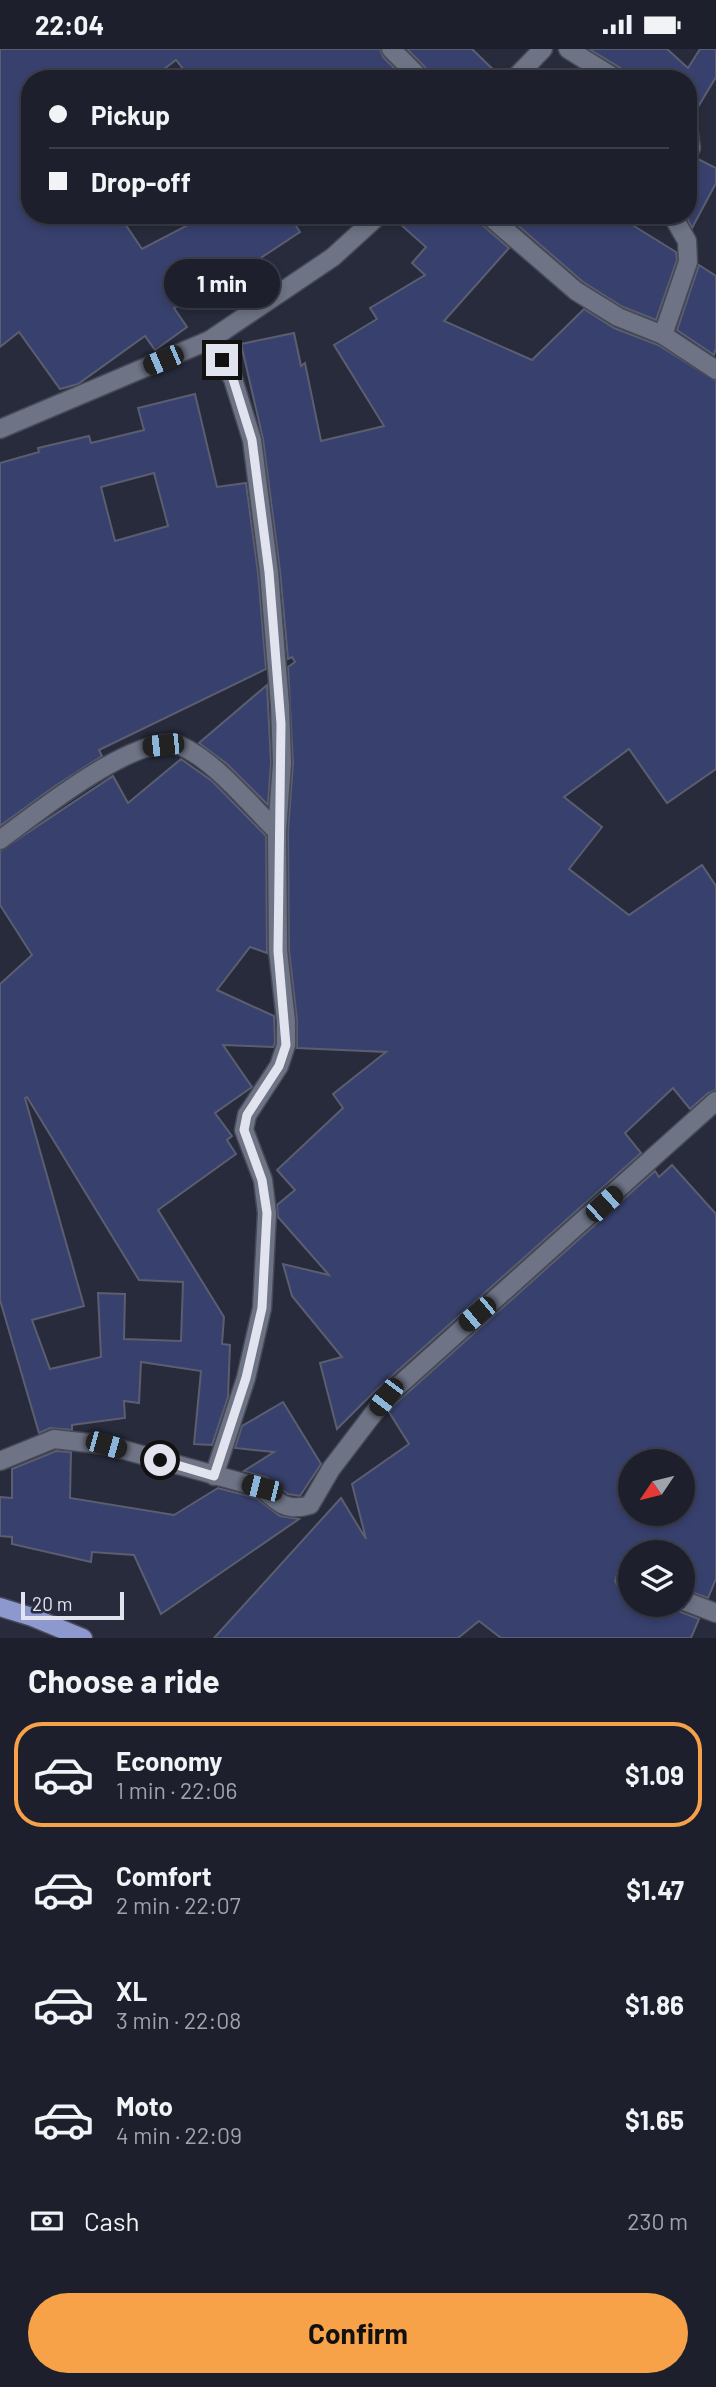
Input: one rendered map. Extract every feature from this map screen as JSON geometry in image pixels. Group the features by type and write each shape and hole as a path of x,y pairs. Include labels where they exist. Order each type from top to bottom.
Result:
{"main road":[{"path":"0,1607 83,1638"}],"street":[{"path":"391,49 412,70"},
{"path":"523,70 543,49"},
{"path":"568,49 602,70"},
{"path":"0,429 210,340 333,257 369,224"},
{"path":"498,224 576,291 618,317 663,335 716,370"},
{"path":"663,335 688,261 687,241 677,224"},
{"path":"210,340 233,379 244,407 257,472 269,572 280,705 282,763 277,831 278,951 286,1045 279,1066 247,1115 244,1130 262,1180 267,1213 262,1308 246,1378 214,1476"},
{"path":"0,840 110,763 148,747 178,744 202,758 277,831"},
{"path":"0,1461 54,1439 106,1445 262,1488 282,1506 290,1508 310,1505 331,1469 386,1397 716,1101"},
{"path":"695,1605 716,1613"}],"building":[{"path":"0,49 380,49 383,57 396,70 184,70 176,60 163,70 21,70 21,224 125,224 142,249 190,224 295,224 300,232 238,273 174,308 187,327 155,350 145,336 78,384 60,389 19,332 0,347"},
{"path":"407,49 472,49 494,70 428,70"},
{"path":"589,49 667,49 688,68 700,49 716,49 716,77 697,109 697,70 622,69"},
{"path":"697,160 716,168 716,183 697,219"},
{"path":"400,224 481,224 509,248 444,321 532,360 584,309 614,328 658,345 716,381 716,769 667,803 629,749 564,797 602,827 569,869 629,915 702,865 716,886 716,1090 708,1093 690,1109 673,1088 625,1133 641,1153 375,1391 337,1429 320,1363 342,1357 292,1296 283,1264 329,1275 278,1217 277,1205 295,1190 277,1170 343,1108 333,1094 386,1052 297,1048 297,1020 289,950 288,831 293,763 288,667 295,662 292,657 288,659 263,439 241,344 294,333 301,366 305,363 321,441 384,426 334,345 377,319 370,308 425,275 412,263 426,247"},
{"path":"516,224 631,224 676,252 677,260 656,320 623,307 583,282"},
{"path":"699,265 716,276 714,355 677,330"},
{"path":"195,394 217,487 246,483 258,573 266,669 99,750 102,756 0,826 0,463 39,452 38,448 89,436 91,443 144,430 138,408","holes":["154,473 168,526 115,541 101,487"]},
{"path":"267,685 271,763 268,805 227,764 199,743"},
{"path":"181,759 212,781 266,836 267,953 250,947 217,990 274,1016 275,1043 273,1047 223,1045 252,1087 215,1113 232,1136 227,1140 236,1154 158,1210 224,1317 222,1344 230,1345 228,1397 212,1445 194,1444 201,1371 141,1362 139,1403 124,1401 125,1418 72,1425 72,1430 50,1428 39,1433 0,1300 0,984 32,955 0,905 0,851 113,776 128,803","holes":["27,1097 139,1280 183,1282 181,1341 124,1339 125,1294 98,1293 101,1357 50,1369 32,1320 84,1306 25,1098"]},
{"path":"672,1165 716,1214 716,1579 708,1598 695,1594 695,1540 618,1540 618,1571 615,1581 618,1586 618,1617 694,1617 699,1619 691,1638 501,1638 479,1621 458,1638 214,1638 341,1498 366,1539 352,1484 409,1444 389,1412 394,1405 655,1171 659,1177"},
{"path":"283,1402 321,1464 300,1496 288,1494 266,1477 244,1471 274,1452 235,1448 242,1426"},
{"path":"56,1451 71,1452 70,1498 174,1515 218,1488 256,1498 280,1516 299,1519 161,1614 134,1555 92,1552 91,1562 12,1544 12,1537 0,1536 0,1497 12,1498 12,1469"}],"route":[{"path":"160,1460 214,1476 246,1378 262,1308 267,1213 262,1180 244,1130 247,1115 279,1066 286,1045 278,951 277,831 282,763 281,724 269,572 252,440 244,407 222,360"}]}
